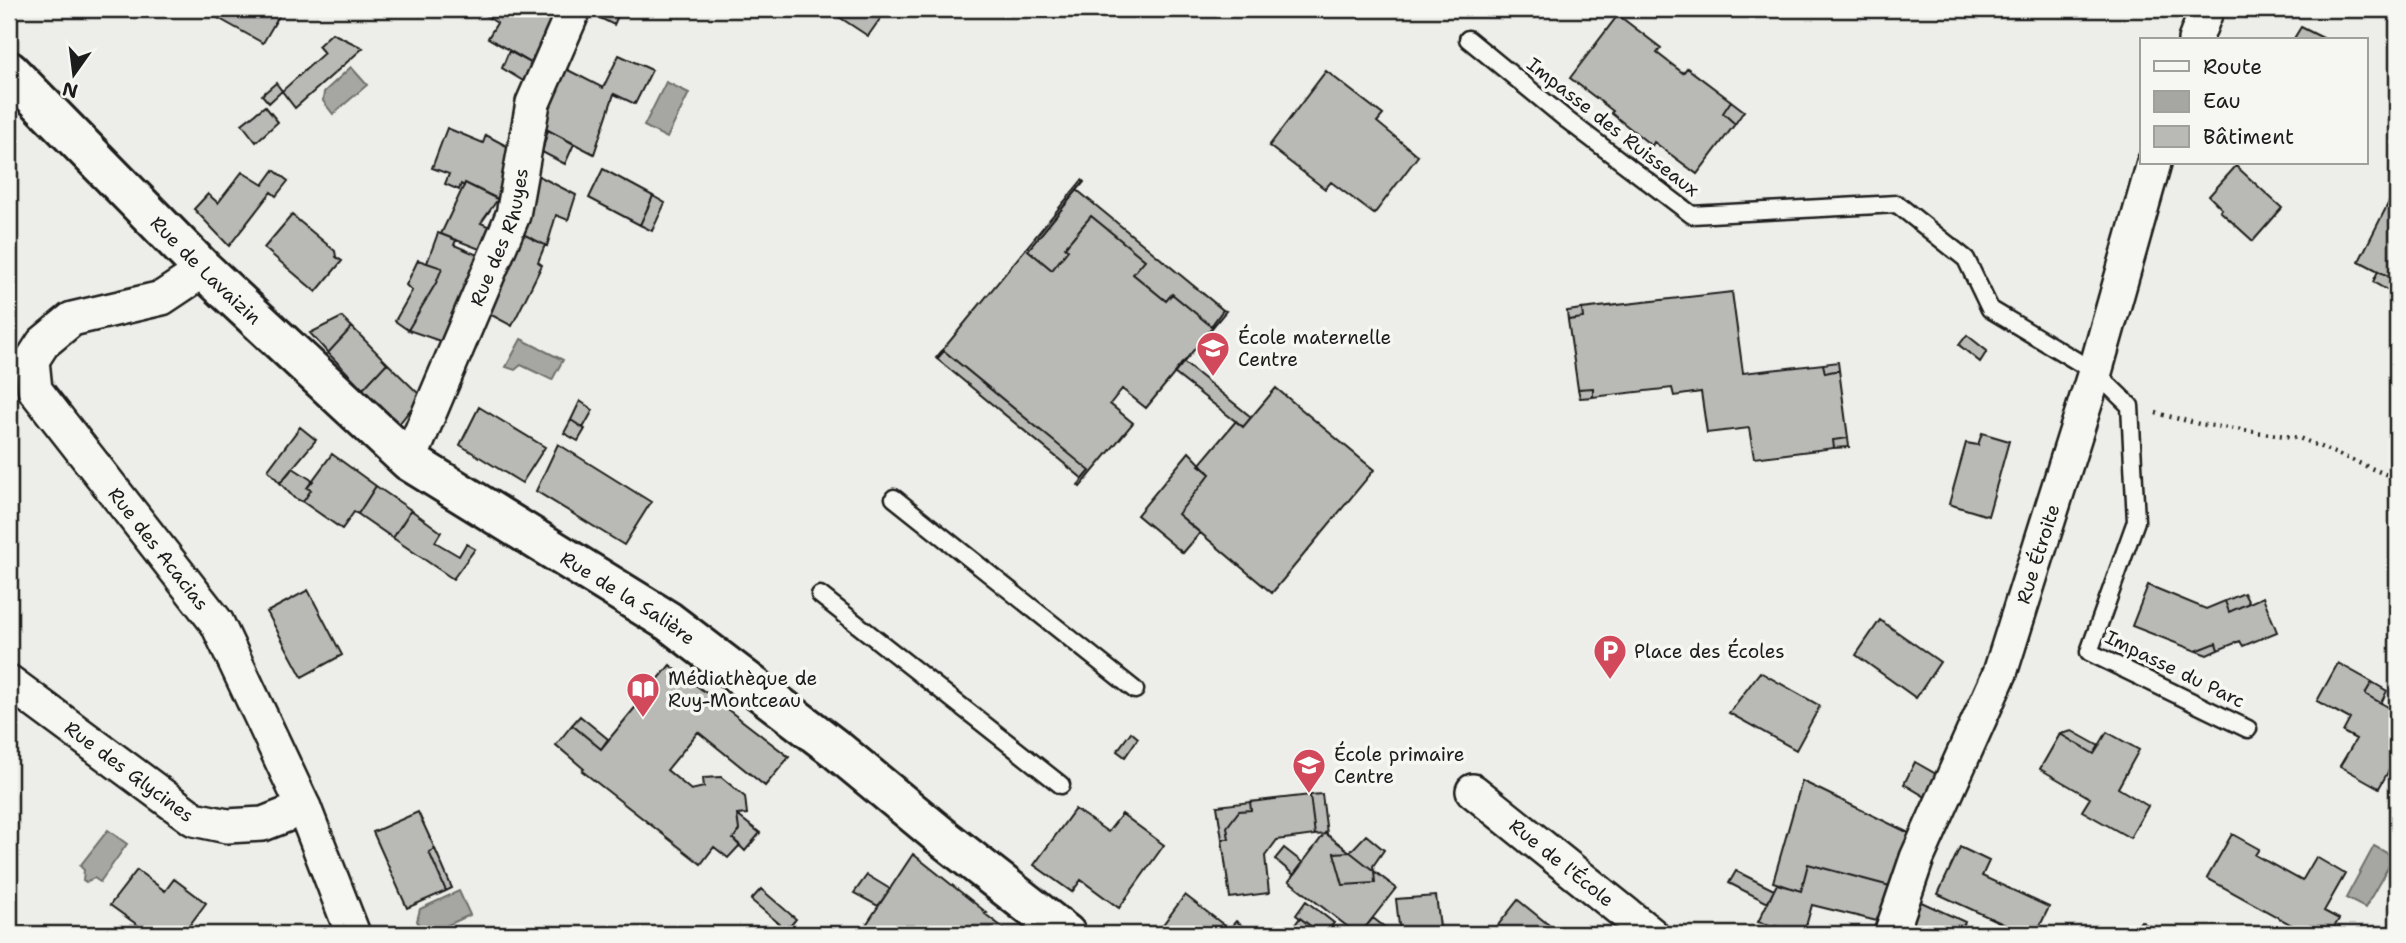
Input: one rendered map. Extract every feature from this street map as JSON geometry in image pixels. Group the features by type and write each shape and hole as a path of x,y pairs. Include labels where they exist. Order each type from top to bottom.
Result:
{"main road":[{"name":"Rue de Lavaizin","path":"9,71 204,270 409,461"},
{"name":"Rue de la Salière","path":"409,461 668,621 838,750 942,837 1066,934"}],"street":[{"name":"Rue des Rhuyes","path":"409,461 513,215 533,103 574,9"},
{"path":"2196,38 2207,9"},
{"name":"Rue Étroite","path":"1891,934 1917,858 2000,673 2095,372 2154,164"},
{"name":"Rue des Acacias","path":"204,270 162,298 72,319 43,343 32,360 35,390 216,623 304,808 353,934"},
{"name":"Rue des Glycines","path":"9,682 194,818 227,826 263,824 304,808"},
{"name":"Rue de l'École","path":"1473,791 1651,934"}],"lane":[{"name":"Impasse des Ruisseaux","path":"1468,39 1567,120 1692,215 1736,215 1898,204 1966,259 1990,309 2095,372"},
{"path":"2095,372 2130,406"},
{"name":"Impasse du Parc","path":"2130,406 2136,520 2089,652 2248,729"},
{"path":"894,498 1135,690"},
{"path":"820,595 1061,785"}],"path":[{"path":"2130,406 2199,424 2299,439 2397,479"}],"water":[{"path":"351,67 367,85 333,114 323,101 324,92"},
{"path":"666,82 689,93 667,138 644,126"},
{"path":"521,339 563,360 552,380 521,365 515,370 506,367"},
{"path":"108,830 127,844 100,882 94,878 86,882 83,880 84,870 80,866"},
{"path":"2374,846 2394,857 2365,908 2346,898"},
{"path":"459,891 470,915 430,933 420,927 417,921 420,909"}],"building":[{"path":"202,9 283,9 263,43"},
{"path":"486,9 538,9 552,17 545,31 551,34 538,67 488,38 497,23 483,14"},
{"path":"582,9 621,9 614,25"},
{"path":"827,9 887,9 868,36"},
{"path":"1618,15 1661,48 1657,53 1683,73 1687,68 1731,101 1723,113 1735,124 1697,174 1654,142 1652,146 1570,78"},
{"path":"2301,27 2323,38 2294,38"},
{"path":"332,33 363,48 295,108 282,91 324,53 318,46"},
{"path":"509,51 538,67 530,85 502,68"},
{"path":"619,55 652,70 635,104 614,94 594,154 540,126 562,67 603,88"},
{"path":"1326,71 1383,115 1377,122 1418,156 1374,214 1331,182 1325,189 1269,146"},
{"path":"276,83 282,91 269,103 262,95"},
{"path":"1731,101 1744,111 1735,124 1723,113"},
{"path":"265,106 278,122 256,142 242,124"},
{"path":"447,128 483,143 486,135 516,151 499,200 465,183 464,186 461,184 459,190 445,184 449,174 432,168"},
{"path":"548,130 574,144 565,164 542,152"},
{"path":"2236,166 2282,208 2253,241 2220,211 2222,209 2209,196"},
{"path":"603,169 653,196 640,225 589,198"},
{"path":"274,170 288,181 276,196 271,192 229,246 194,209 208,194 218,203 242,172 263,185"},
{"path":"535,174 576,195 568,220 556,215 547,246 519,232"},
{"path":"1082,180 1084,182 1028,250 1052,270 1068,250 1065,247 1091,216 1145,260 1133,274 1166,301 1172,294 1211,326 1223,310 1226,311 1146,408 1122,389 1110,404 1133,423 1080,487 1078,485 1090,471 944,351 936,358"},
{"path":"465,183 498,199 481,223 490,227 482,250 441,234"},
{"path":"1077,190 1223,310 1211,326 1172,294 1166,301 1133,274 1145,260 1091,216 1065,247 1068,250 1052,270 1028,250"},
{"path":"2395,190 2397,295 2387,290 2392,278 2359,261"},
{"path":"653,196 665,203 652,231 640,225"},
{"path":"292,215 335,251 336,257 342,261 316,292 264,248"},
{"path":"519,232 545,245 538,262 542,265 512,326 484,311"},
{"path":"438,233 456,240 454,245 480,256 443,342 408,330 442,268 427,263"},
{"path":"418,260 442,268 408,330 395,321 412,291 406,285"},
{"path":"2378,271 2392,278 2387,290 2373,282"},
{"path":"1732,292 1743,373 1823,364 1825,373 1839,370 1848,438 1833,440 1834,448 1754,458 1749,428 1707,433 1701,392 1674,396 1672,388 1593,397 1593,388 1578,389 1568,320 1583,318 1582,309"},
{"path":"1582,309 1583,318 1568,320 1567,311"},
{"path":"342,317 352,327 328,353 310,333"},
{"path":"352,327 387,363 363,389 328,353"},
{"path":"1967,335 1987,351 1980,362 1959,345"},
{"path":"944,351 1090,471 1083,479 937,359"},
{"path":"1183,362 1251,417 1243,427 1174,373"},
{"path":"1838,362 1839,370 1825,373 1823,364"},
{"path":"387,363 421,396 399,424 363,389"},
{"path":"1276,388 1374,470 1272,593 1178,514 1210,474 1199,465 1236,421 1243,427"},
{"path":"1593,388 1593,397 1580,398 1578,389"},
{"path":"580,401 593,410 583,428 571,420"},
{"path":"479,407 545,447 522,483 460,445"},
{"path":"571,420 585,429 578,441 564,433"},
{"path":"300,427 316,440 280,483 268,470"},
{"path":"1982,433 2009,441 1988,516 1949,504 1966,443 1978,445"},
{"path":"1848,438 1849,447 1834,448 1833,440"},
{"path":"558,444 651,502 624,545 536,491"},
{"path":"1189,452 1210,474 1178,514 1200,533 1183,553 1137,515"},
{"path":"332,454 376,486 358,514 354,512 342,529 303,502 311,490 307,488"},
{"path":"293,468 313,481 307,488 311,490 303,502 294,498 280,483"},
{"path":"376,486 411,510 393,538 358,514"},
{"path":"411,510 441,532 435,542 459,556 466,544 475,549 453,579 393,538"},
{"path":"2148,585 2206,609 2225,601 2229,612 2263,597 2277,632 2243,646 2240,641 2218,650 2216,643 2196,651 2132,626"},
{"path":"308,590 342,655 302,677 267,612"},
{"path":"2244,593 2249,603 2229,612 2225,601"},
{"path":"1880,620 1940,662 1916,698 1856,655"},
{"path":"2216,643 2218,650 2207,655 2196,651"},
{"path":"2338,663 2372,682 2365,694 2397,712 2397,756 2379,788 2340,766 2356,739 2343,732 2350,719 2317,701"},
{"path":"670,665 789,757 765,786 698,732 667,770 691,790 704,787 703,778 721,777 745,797 747,814 737,815 739,830 733,839 740,845 728,858 714,847 701,864 582,771 584,769 556,745 572,725 601,749"},
{"path":"1760,672 1820,706 1796,750 1729,713"},
{"path":"2372,682 2387,691 2381,703 2365,694"},
{"path":"580,716 608,739 601,749 572,725"},
{"path":"2072,731 2099,746 2094,754 2060,734"},
{"path":"1131,732 1138,738 1125,757 1117,751"},
{"path":"2107,732 2139,750 2118,788 2148,806 2130,838 2082,811 2090,798 2040,769 2060,734 2094,754"},
{"path":"1915,762 1941,777 1929,799 1904,784"},
{"path":"1802,781 1909,833 1890,886 1808,864 1801,891 1773,882"},
{"path":"1322,794 1327,834 1315,835 1310,795"},
{"path":"1310,795 1315,835 1277,840 1265,856 1269,893 1230,898 1222,839 1229,839 1227,827 1239,811 1251,810 1250,802"},
{"path":"1250,802 1251,810 1239,811 1227,827 1229,839 1222,839 1217,806"},
{"path":"1075,809 1108,832 1122,814 1164,845 1119,908 1081,880 1072,892 1034,865"},
{"path":"418,812 435,849 429,852 446,891 407,908 373,832"},
{"path":"737,815 760,833 745,851 733,839 739,830"},
{"path":"1325,833 1350,852 1334,853 1343,885 1375,883 1374,871 1396,888 1360,934 1289,881"},
{"path":"2232,834 2259,849 2255,855 2302,881 2316,857 2345,874 2324,911 2339,919 2330,934 2308,934 2207,878"},
{"path":"1366,835 1384,850 1373,866 1374,871 1350,852"},
{"path":"1960,847 1989,861 1982,876 2049,907 2036,934 2025,934 1938,894"},
{"path":"1284,848 1303,863 1294,875 1275,859"},
{"path":"435,849 452,888 446,891 429,852"},
{"path":"1350,852 1374,871 1375,883 1343,885 1334,853"},
{"path":"913,854 987,913 985,914 1006,930 1003,934 860,934"},
{"path":"1808,864 1890,886 1881,922 1812,905 1804,933 1758,922 1777,884 1801,891"},
{"path":"137,870 165,891 174,879 206,903 183,934 150,934 110,905"},
{"path":"1736,871 1774,890 1768,903 1729,883"},
{"path":"867,875 890,889 878,906 854,893"},
{"path":"761,889 796,919 787,930 751,900"},
{"path":"1185,895 1229,929 1236,934 1156,934"},
{"path":"1436,896 1441,934 1400,934 1396,899"},
{"path":"1518,900 1560,934 1491,934"},
{"path":"1306,901 1334,923 1325,934 1321,934 1296,915"},
{"path":"1919,901 1965,922 1960,934 1909,934"},
{"path":"1300,918 1319,932 1288,934"},
{"path":"1373,918 1391,932 1390,934 1369,934 1363,930"},
{"path":"1236,921 1253,934 1236,934 1229,929"},
{"path":"2141,921 2161,934 2131,934"}],"place":[{"name":"École maternelle Centre","path":"1213,378"},
{"name":"Place des Écoles","path":"1610,681"},
{"name":"Médiathèque de Ruy-Montceau","path":"643,719"},
{"name":"École primaire Centre","path":"1309,795"}]}
